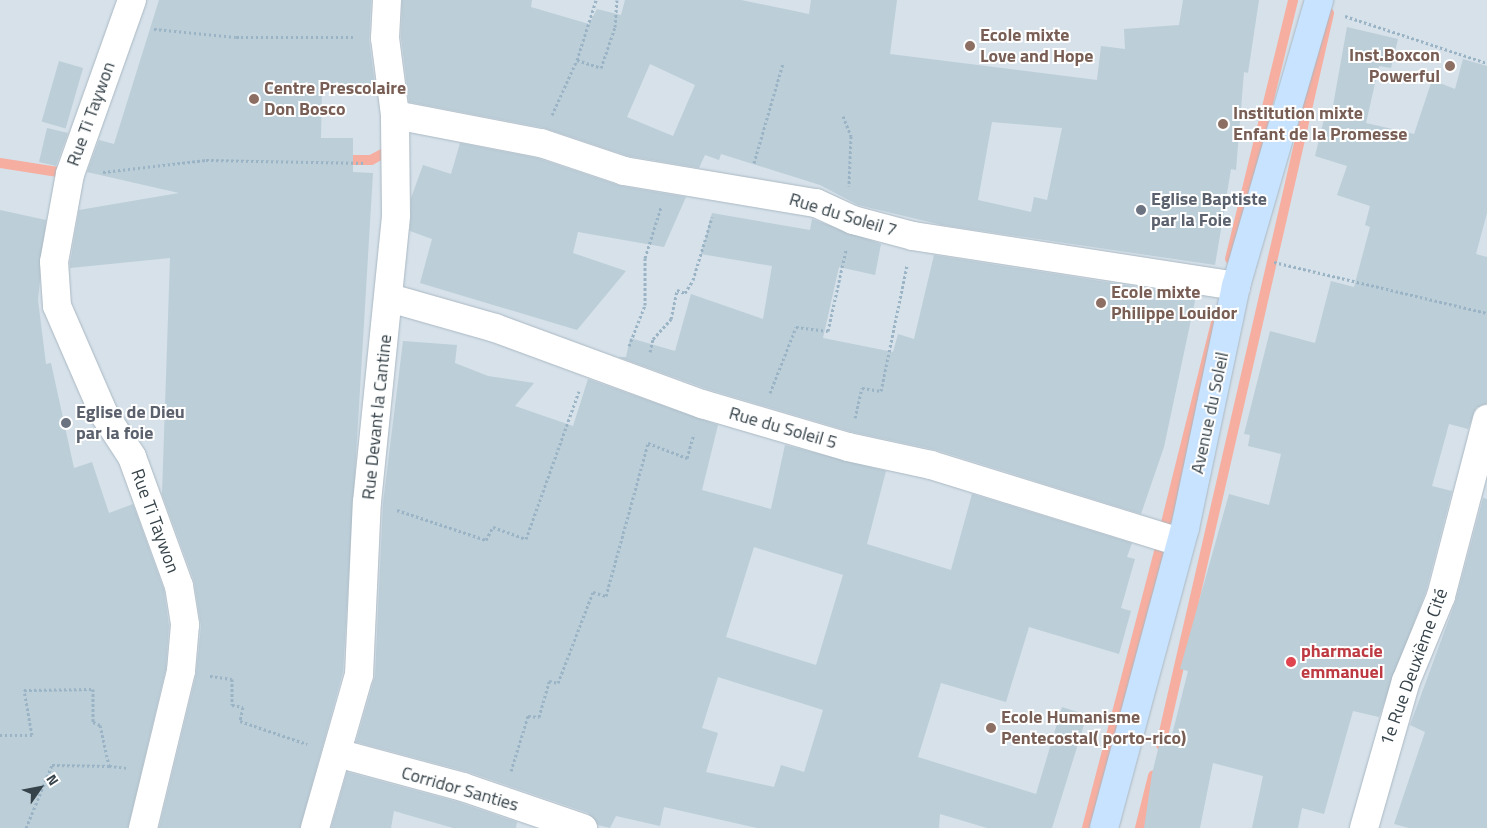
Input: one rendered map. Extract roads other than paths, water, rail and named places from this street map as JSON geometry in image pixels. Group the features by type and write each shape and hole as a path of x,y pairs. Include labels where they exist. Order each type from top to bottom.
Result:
{"main road":[{"name":"Avenue du Soleil","path":"1104,828 1180,542 1236,286 1247,255 1319,4"}],"street":[{"name":"Rue Ti Taywon","path":"132,0 70,174 54,262 57,306 104,414 132,457 179,586 185,625 181,671 143,828"},
{"name":"Rue Devant la Cantine","path":"315,828 359,675 367,502 390,298 396,116 385,38 386,0"},
{"name":"Rue du Soleil 7","path":"396,116 541,143 624,171 668,175 733,190 816,203 850,218 913,236 1236,286"},
{"name":"Rue du Soleil 5","path":"390,298 588,362 641,384 760,422 848,447 931,465 1180,542"},
{"name":"1e Rue Deuxième Cité","path":"1364,828 1400,699 1441,596 1487,419"},
{"name":"Corridor Santies","path":"336,753 501,800 584,828"}],"waterway":[{"path":"1230,259 1293,0"},
{"path":"1161,745 1329,13"},
{"path":"340,160 371,160 384,153"},
{"path":"0,163 64,173"},
{"path":"1165,527 1216,322"},
{"path":"1087,828 1159,552"},
{"path":"1140,828 1153,776"}],"place":[{"name":"Ecole mixte Love and Hope","path":"970,46"},
{"name":"Inst.Boxcon Powerful","path":"1450,66"},
{"name":"Centre Prescolaire Don Bosco","path":"254,99"},
{"name":"Institution mixte Enfant de la Promesse","path":"1223,124"},
{"name":"Eglise Baptiste par la Foie","path":"1141,210"},
{"name":"Ecole mixte Philippe Louidor","path":"1101,303"},
{"name":"Eglise de Dieu par la foie","path":"66,423"},
{"name":"pharmacie emmanuel","path":"1291,662"},
{"name":"Ecole Humanisme Pentecostal( porto-rico)","path":"991,728"}]}
